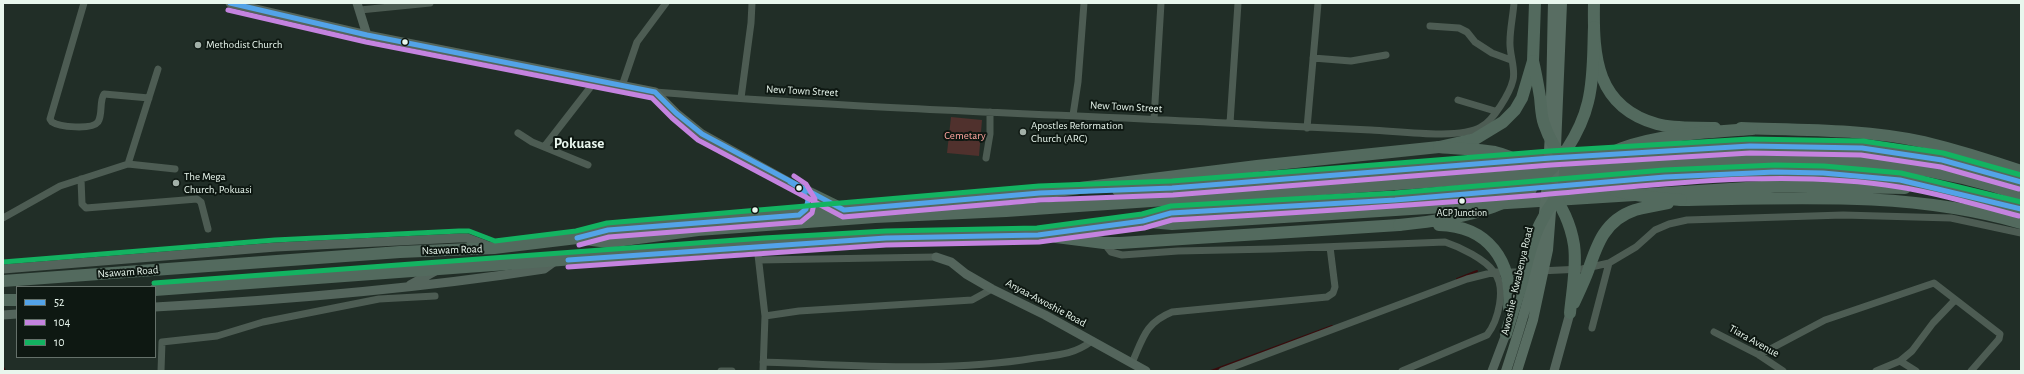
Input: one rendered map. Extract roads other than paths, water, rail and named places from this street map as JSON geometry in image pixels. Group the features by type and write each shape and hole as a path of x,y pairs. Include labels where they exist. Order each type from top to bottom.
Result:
{"highway":[{"path":"1535,3 1533,61 1544,123 1553,145 1577,173 1611,191 1654,198 1681,200 1853,199 1925,203 1997,216 2021,223"},
{"path":"1038,235 1104,243 1260,235 1399,225 1464,216 1504,204 1523,193 1555,167 1572,141 1589,102 1592,76 1594,3"},
{"path":"1594,27 1598,68 1610,93 1621,106 1635,116 1658,124 1674,126 1834,131 1923,142 1977,156 2021,171"},
{"path":"577,238 608,230 799,215 1040,193 1257,166 1440,148 1475,139 1504,122 1515,110 1522,98 1533,61"},
{"path":"1506,334 1531,247 1539,225 1552,202 1571,180 1601,158 1633,143 1668,136 1752,129"},
{"path":"1040,193 1172,188 1551,158 1750,146 1862,148 1942,160 2021,182"},
{"path":"1440,148 1495,152 1511,158 1538,177 1548,189 1562,207 1574,246 1570,313"},
{"name":"Nsawam Road","path":"3,281 400,252 494,248 577,238 608,242 698,230 875,218 1014,211 1774,158 1824,158 1902,166 1975,180 2021,195"},
{"name":"Nsawam Road","path":"156,290 758,246 894,238 1038,235 1143,221 1172,224 1778,186 1926,188 2021,209"},
{"path":"801,189 844,210"},
{"path":"799,215 806,209 808,204 806,194 801,189"},
{"path":"1570,313 1587,272 1595,247 1607,229 1622,216 1634,210 1681,200"},
{"path":"1399,225 1452,226 1469,231 1484,238 1501,259 1508,279 1510,295 1506,334"},
{"path":"3,300 16,300"}],"main road":[{"name":"Awoshie - Kwabenya Road","path":"1506,371 1530,288 1542,230 1548,149 1553,3"},
{"name":"Awoshie - Kwabenya Road","path":"1517,371 1533,320 1548,250 1555,162 1562,3"}],"street":[{"path":"84,3 51,121 54,124 66,126 87,126 96,123 99,120 102,98 106,94 150,98"},
{"path":"230,3 367,35 654,92 676,114 702,134 801,189"},
{"path":"367,35 358,6 430,3"},
{"path":"622,86 637,42 666,3"},
{"path":"740,98 752,23 752,3"},
{"path":"1073,115 1078,82 1084,3"},
{"path":"1154,119 1161,3"},
{"path":"1230,123 1238,3"},
{"path":"1307,128 1318,3"},
{"name":"New Town Street","path":"654,92 990,112 1154,119 1307,128 1428,133 1471,132 1484,126 1506,96 1513,80 1510,36 1514,3"},
{"path":"1430,26 1459,28 1467,32 1475,42 1492,53 1511,60"},
{"path":"1313,58 1350,61 1386,55"},
{"path":"128,164 158,69"},
{"path":"544,147 596,80"},
{"path":"1458,100 1495,111"},
{"path":"986,158 990,134 990,112"},
{"path":"518,133 532,142 588,165"},
{"path":"3,218 60,186 128,164 175,170"},
{"path":"80,179 82,204 86,208 197,199 201,202 208,229"},
{"path":"1222,371 1467,279 1495,272 1582,269 1609,263 1636,247 1655,230 1669,224 1688,220 1843,215 1951,218 2021,234"},
{"path":"3,269 276,248 463,238 494,248"},
{"path":"1104,243 1111,252 1122,255 1178,251 1445,242 1460,247 1495,272 1500,288 1499,310 1494,326 1487,335 1402,371"},
{"path":"758,246 765,316 763,371"},
{"path":"1132,363 1149,327 1154,321 1172,312 1327,298 1333,294 1335,287 1330,247"},
{"path":"759,260 936,257"},
{"name":"Anyaa-Awoshie Road","path":"936,257 951,262 966,274 992,289 1146,371"},
{"path":"156,307 305,298 459,282 544,269 556,261"},
{"path":"1592,328 1609,263"},
{"path":"407,287 438,270"},
{"path":"1759,355 1825,320 1927,284 1934,283 1939,285 2000,334 1999,339 1972,371"},
{"path":"765,316 799,311 972,300 992,289"},
{"path":"161,371 162,342 217,336 263,322 379,299 435,296"},
{"path":"1876,371 1900,361 1912,351 1933,324 1956,300"},
{"path":"1554,371 1570,313"},
{"path":"3,321 11,314"},
{"name":"Tiara Avenue","path":"1714,332 1759,355 1783,371"},
{"path":"1492,371 1506,334"},
{"path":"763,362 885,367 976,366 1073,352 1092,341"},
{"path":"1900,361 1916,371"},
{"path":"721,371 732,371"}],"waterway":[{"path":"1457,279 1477,271"},
{"path":"1211,371 1332,326"},
{"path":"3,367 5,371"}],"place":[{"name":"Methodist Church","path":"198,45"},
{"name":"Apostles Reformation Church (ARC)","path":"1023,132"},
{"name":"The Mega Church, Pokuasi","path":"176,183"},
{"name":"ACP Junction","path":"1462,201"}],"district":[{"name":"Pokuase","path":"579,143"}],"park label":[{"name":"Cemetary","path":"965,136"}]}
